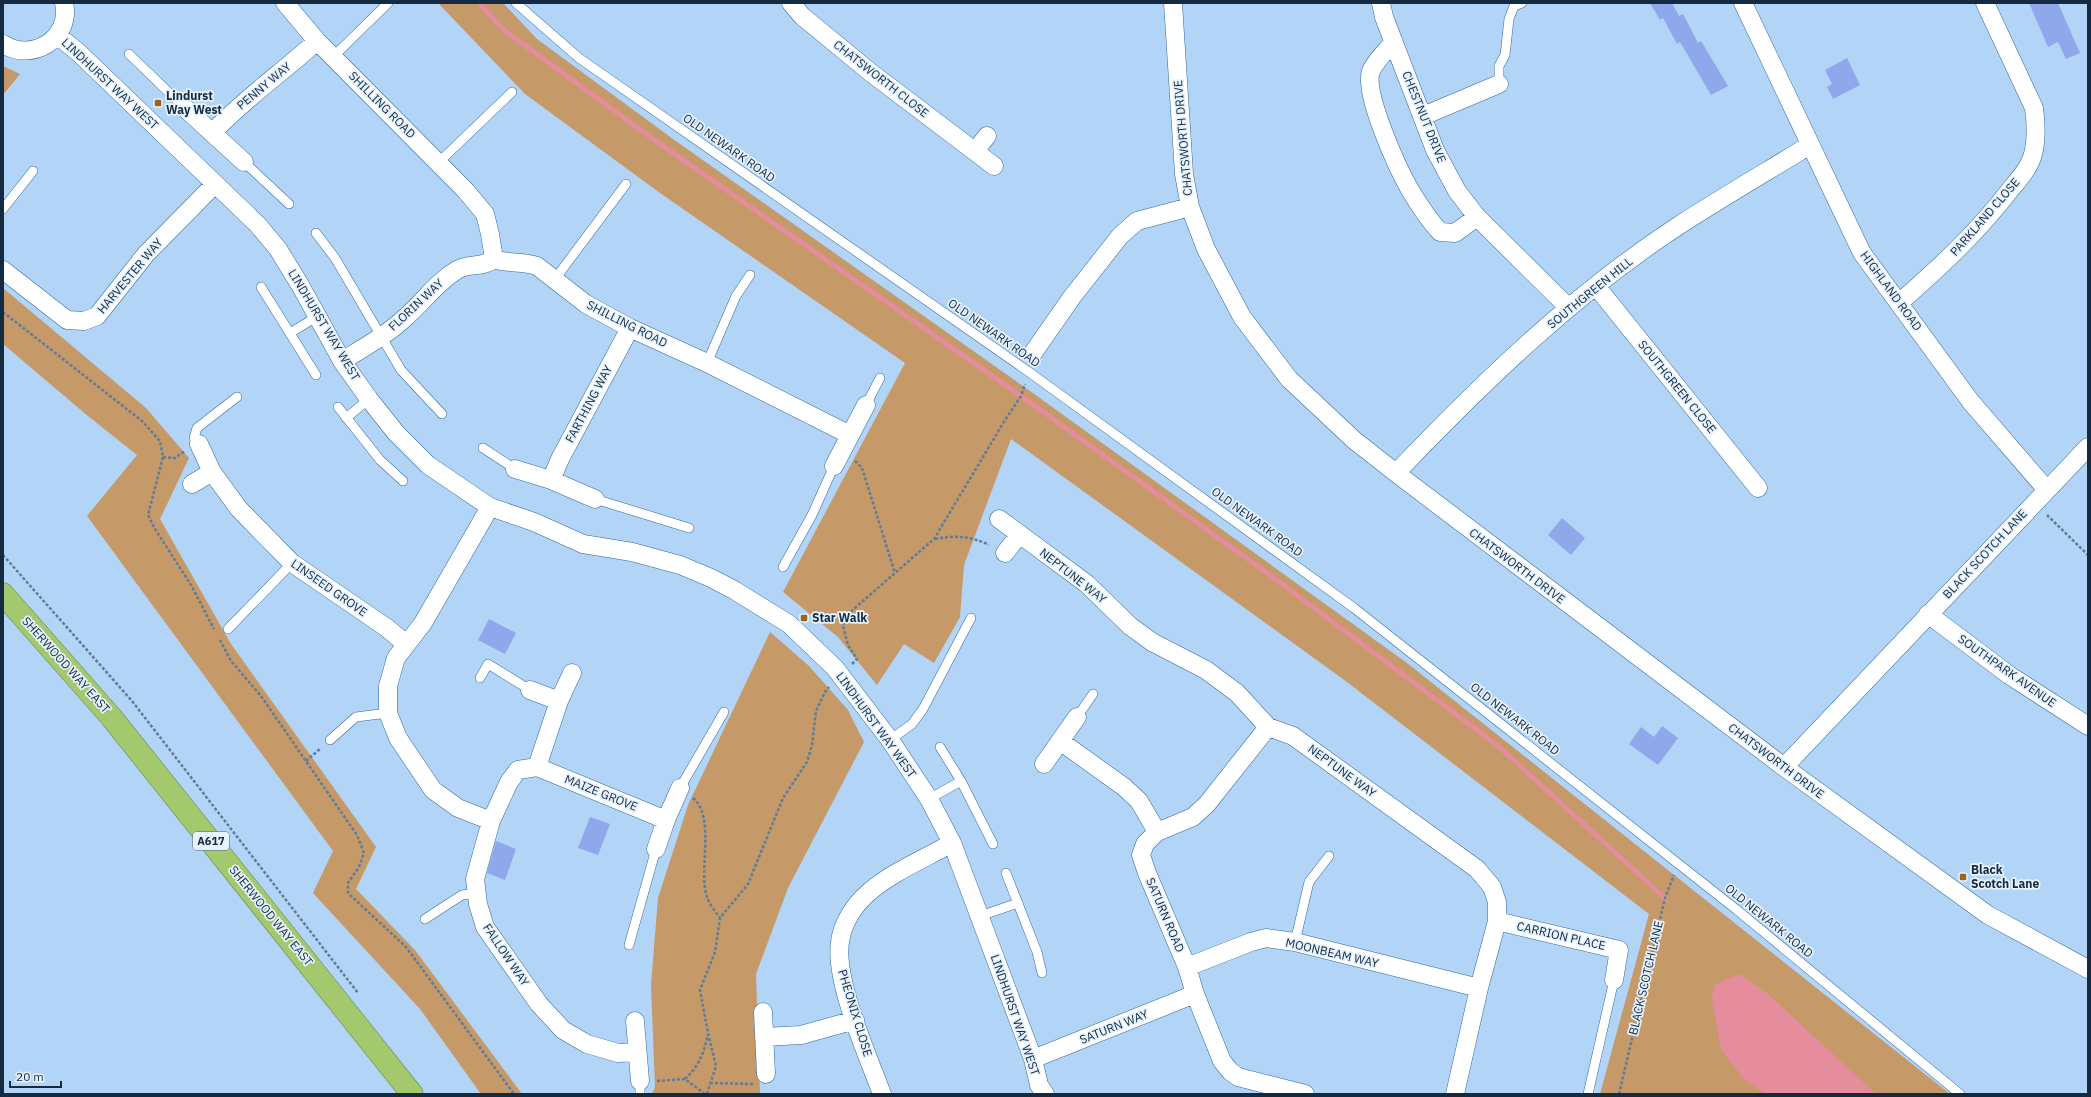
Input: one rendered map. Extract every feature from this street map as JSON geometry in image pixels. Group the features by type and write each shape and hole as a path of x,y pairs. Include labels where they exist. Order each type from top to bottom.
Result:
{"highway":[{"name":"SHERWOOD WAY EAST","path":"3,594 112,718 412,1094"}],"street":[{"path":"3,44 18,51 29,51 39,49 48,44 57,35 65,18 64,3"},
{"name":"SHILLING ROAD","path":"285,3 317,41 439,162 466,191 484,214 490,234 491,249 494,259 504,262 529,263 555,279 586,304 630,328 707,363 850,435"},
{"name":"CHATSWORTH CLOSE","path":"791,3 802,16 870,72 994,166"},
{"name":"CHATSWORTH DRIVE","path":"1173,3 1184,174 1190,207 1206,248 1242,317 1265,350 1294,384 1354,440 1396,473 1784,767 1988,915 2088,969"},
{"name":"CHESTNUT DRIVE","path":"1381,3 1394,42 1435,150 1456,190 1477,217 1569,308"},
{"name":"HIGHLAND ROAD","path":"1743,3 1862,252 1971,402 2046,489"},
{"name":"PARKLAND CLOSE","path":"1899,303 1951,257 1992,213 2024,173 2033,155 2037,126 2034,108 1985,3"},
{"name":"LINDHURST WAY WEST","path":"57,35 79,53 258,225 278,249 318,316 342,361 396,434 428,465 490,507 534,522 583,544 632,552 673,563 710,578 734,590 789,624 841,675 890,740 929,799 952,843 1033,1059 1039,1085 1045,1094"},
{"name":"PENNY WAY","path":"212,132 252,95 288,67 317,41"},
{"path":"1394,42 1382,55 1371,72 1371,88 1377,112 1392,154 1409,189 1440,232 1455,233 1477,217"},
{"path":"1423,116 1499,84"},
{"path":"186,109 244,162"},
{"path":"975,151 988,136"},
{"name":"SOUTHGREEN HILL","path":"1396,473 1446,421 1569,308 1596,286 1678,226 1810,145"},
{"name":"HARVESTER WAY","path":"9,275 67,320 84,321 96,316 146,254 215,184"},
{"path":"1033,353 1072,297 1120,236 1137,221 1190,207"},
{"name":"FLORIN WAY","path":"342,361 381,337 407,316 442,280 458,269 479,266 489,263 494,259"},
{"name":"SOUTHGREEN CLOSE","path":"1596,286 1758,488"},
{"name":"FARTHING WAY","path":"551,480 560,459 630,328"},
{"path":"838,459 866,405"},
{"name":"LINSEED GROVE","path":"199,444 212,472 239,510 292,563 387,628 406,644"},
{"name":"BLACK SCOTCH LANE","path":"1784,767 2046,489 2088,447"},
{"path":"515,469 551,480 595,499"},
{"path":"192,484 212,472"},
{"path":"490,507 423,623 396,658 388,686 388,713 398,738 433,790 458,808 491,821"},
{"name":"NEPTUNE WAY","path":"999,519 1087,584 1130,626 1146,638 1206,670 1237,693 1268,727 1293,736 1478,869 1492,887 1497,902 1497,921 1479,988 1455,1094"},
{"path":"1005,554 1020,535"},
{"name":"SOUTHPARK AVENUE","path":"1928,614 2009,675 2088,726"},
{"path":"537,767 559,701 572,673"},
{"path":"530,690 559,701"},
{"path":"1044,764 1078,717"},
{"name":"SATURN ROAD","path":"1268,727 1207,804 1193,816 1157,832 1145,844 1141,855 1147,873 1187,967 1195,994 1222,1061 1230,1071 1238,1077 1277,1091 1305,1094"},
{"path":"1060,741 1124,787 1139,800 1157,832"},
{"name":"MAIZE GROVE","path":"537,767 666,820"},
{"name":"FALLOW WAY","path":"537,767 518,770 509,782 491,821 475,879 476,893 485,926 539,1004 563,1030 587,1044 618,1053 637,1052"},
{"path":"656,849 666,820 680,788"},
{"name":"PHEONIX CLOSE","path":"882,1094 855,1020 839,963 840,943 843,927 853,910 867,894 887,878 952,843"},
{"name":"CARRION PLACE","path":"1497,921 1619,950 1614,980"},
{"name":"MOONBEAM WAY","path":"1187,967 1266,938 1295,942 1479,988"},
{"name":"SATURN WAY","path":"1033,1059 1195,994"},
{"path":"762,1079 764,1037 763,1012"},
{"path":"764,1037 801,1035 855,1020"},
{"path":"635,1021 640,1087"}],"lane":[{"path":"333,57 388,3"},
{"name":"OLD NEWARK ROAD","path":"516,3 579,58 1028,372 1354,608 1679,864 1960,1094"},
{"path":"1499,84 1499,66 1505,55 1509,19 1514,6 1522,3"},
{"path":"130,54 186,109"},
{"path":"439,162 512,92"},
{"path":"244,162 289,204"},
{"path":"3,209 33,170"},
{"path":"555,279 626,184"},
{"path":"316,233 335,258 401,370 442,414"},
{"path":"707,363 736,296 750,275"},
{"path":"261,287 316,375"},
{"path":"290,334 318,316"},
{"path":"866,405 880,378"},
{"path":"199,444 194,438 197,428 237,397"},
{"path":"346,418 369,399"},
{"path":"338,407 380,460 403,481"},
{"path":"483,448 515,469"},
{"path":"783,567 812,515 838,459"},
{"path":"595,499 690,528"},
{"path":"228,629 292,563"},
{"path":"890,740 912,724 923,709 971,618"},
{"path":"480,678 488,664 530,690"},
{"path":"1078,717 1093,694"},
{"path":"680,788 724,712"},
{"path":"330,740 356,717 388,713"},
{"path":"940,747 961,781 993,844"},
{"path":"929,799 961,781"},
{"path":"629,945 656,849"},
{"path":"1295,942 1309,882 1329,856"},
{"path":"1006,873 1037,952 1042,973"},
{"path":"425,919 462,895 476,893"},
{"path":"980,916 1018,903"},
{"path":"1588,1094 1614,980"}],"path":[{"path":"3,312 142,421 160,441 163,457 148,515 155,529 191,586 232,661 261,696 357,836 364,853 360,867 348,883 348,893 406,948 514,1094"},
{"path":"685,1079 706,1094 716,1066 700,990 715,952 720,918 748,884 783,798 807,762 812,744 816,711 825,692 857,659 848,644 842,626 848,614 934,539 1005,420 1022,396 1028,372"},
{"path":"163,457 175,458 199,444"},
{"path":"838,459 851,456 862,468 895,573"},
{"path":"2034,502 2088,555"},
{"path":"934,539 953,536 976,539 1005,554"},
{"path":"3,555 132,701 361,996"},
{"path":"306,761 330,740"},
{"path":"680,788 698,802 706,826 704,871 707,898 720,918"},
{"name":"BLACK SCOTCH LANE","path":"1619,1094 1665,898 1679,864"},
{"path":"640,1087 685,1079 695,1070 704,1054 708,1033"},
{"path":"710,1083 762,1079"}],"shaded area":[{"path":"438,3 503,3 537,39 673,139 1037,396 1407,663 1950,1094 1600,1094 1649,914 1343,679 1011,439 964,565 960,617 934,663 904,644 877,685 838,637 783,592 905,363 660,193 525,94"},
{"path":"3,66 20,74 3,95"},
{"path":"3,288 146,408 189,458 160,519 231,644 376,847 356,889 415,950 522,1094 481,1094 420,1009 313,893 333,851 87,516 137,455 88,416 3,344"},
{"path":"770,632 809,666 848,710 864,742 788,888 756,974 760,1094 652,1094 655,1087 651,985 658,898 688,805"},
{"path":"1739,974 1768,994 1876,1094 1765,1094 1745,1080 1721,1050 1712,999 1714,985"}],"building":[{"path":"1650,3 1672,3 1679,16 1683,14 1698,43 1701,41 1728,86 1711,95 1680,42 1677,44 1663,18 1660,20"},
{"path":"2029,3 2058,3 2080,53 2066,59 2058,42 2048,47"},
{"path":"1847,58 1860,85 1833,99 1827,87 1832,84 1825,70"},
{"path":"1562,518 1585,538 1571,555 1548,535"},
{"path":"489,619 516,633 505,654 478,640"},
{"path":"1662,726 1678,738 1658,765 1629,744 1641,727 1654,737"},
{"path":"590,817 610,824 598,855 578,848"},
{"path":"496,841 516,849 505,880 487,873"}],"waterway":[{"path":"479,3 505,31 653,139 1021,396 1274,578 1497,745 1665,898"}],"place":[{"name":"Lindurst Way West","path":"158,103"},
{"name":"Star Walk","path":"804,618"},
{"name":"Black Scotch Lane","path":"1963,877"}]}
